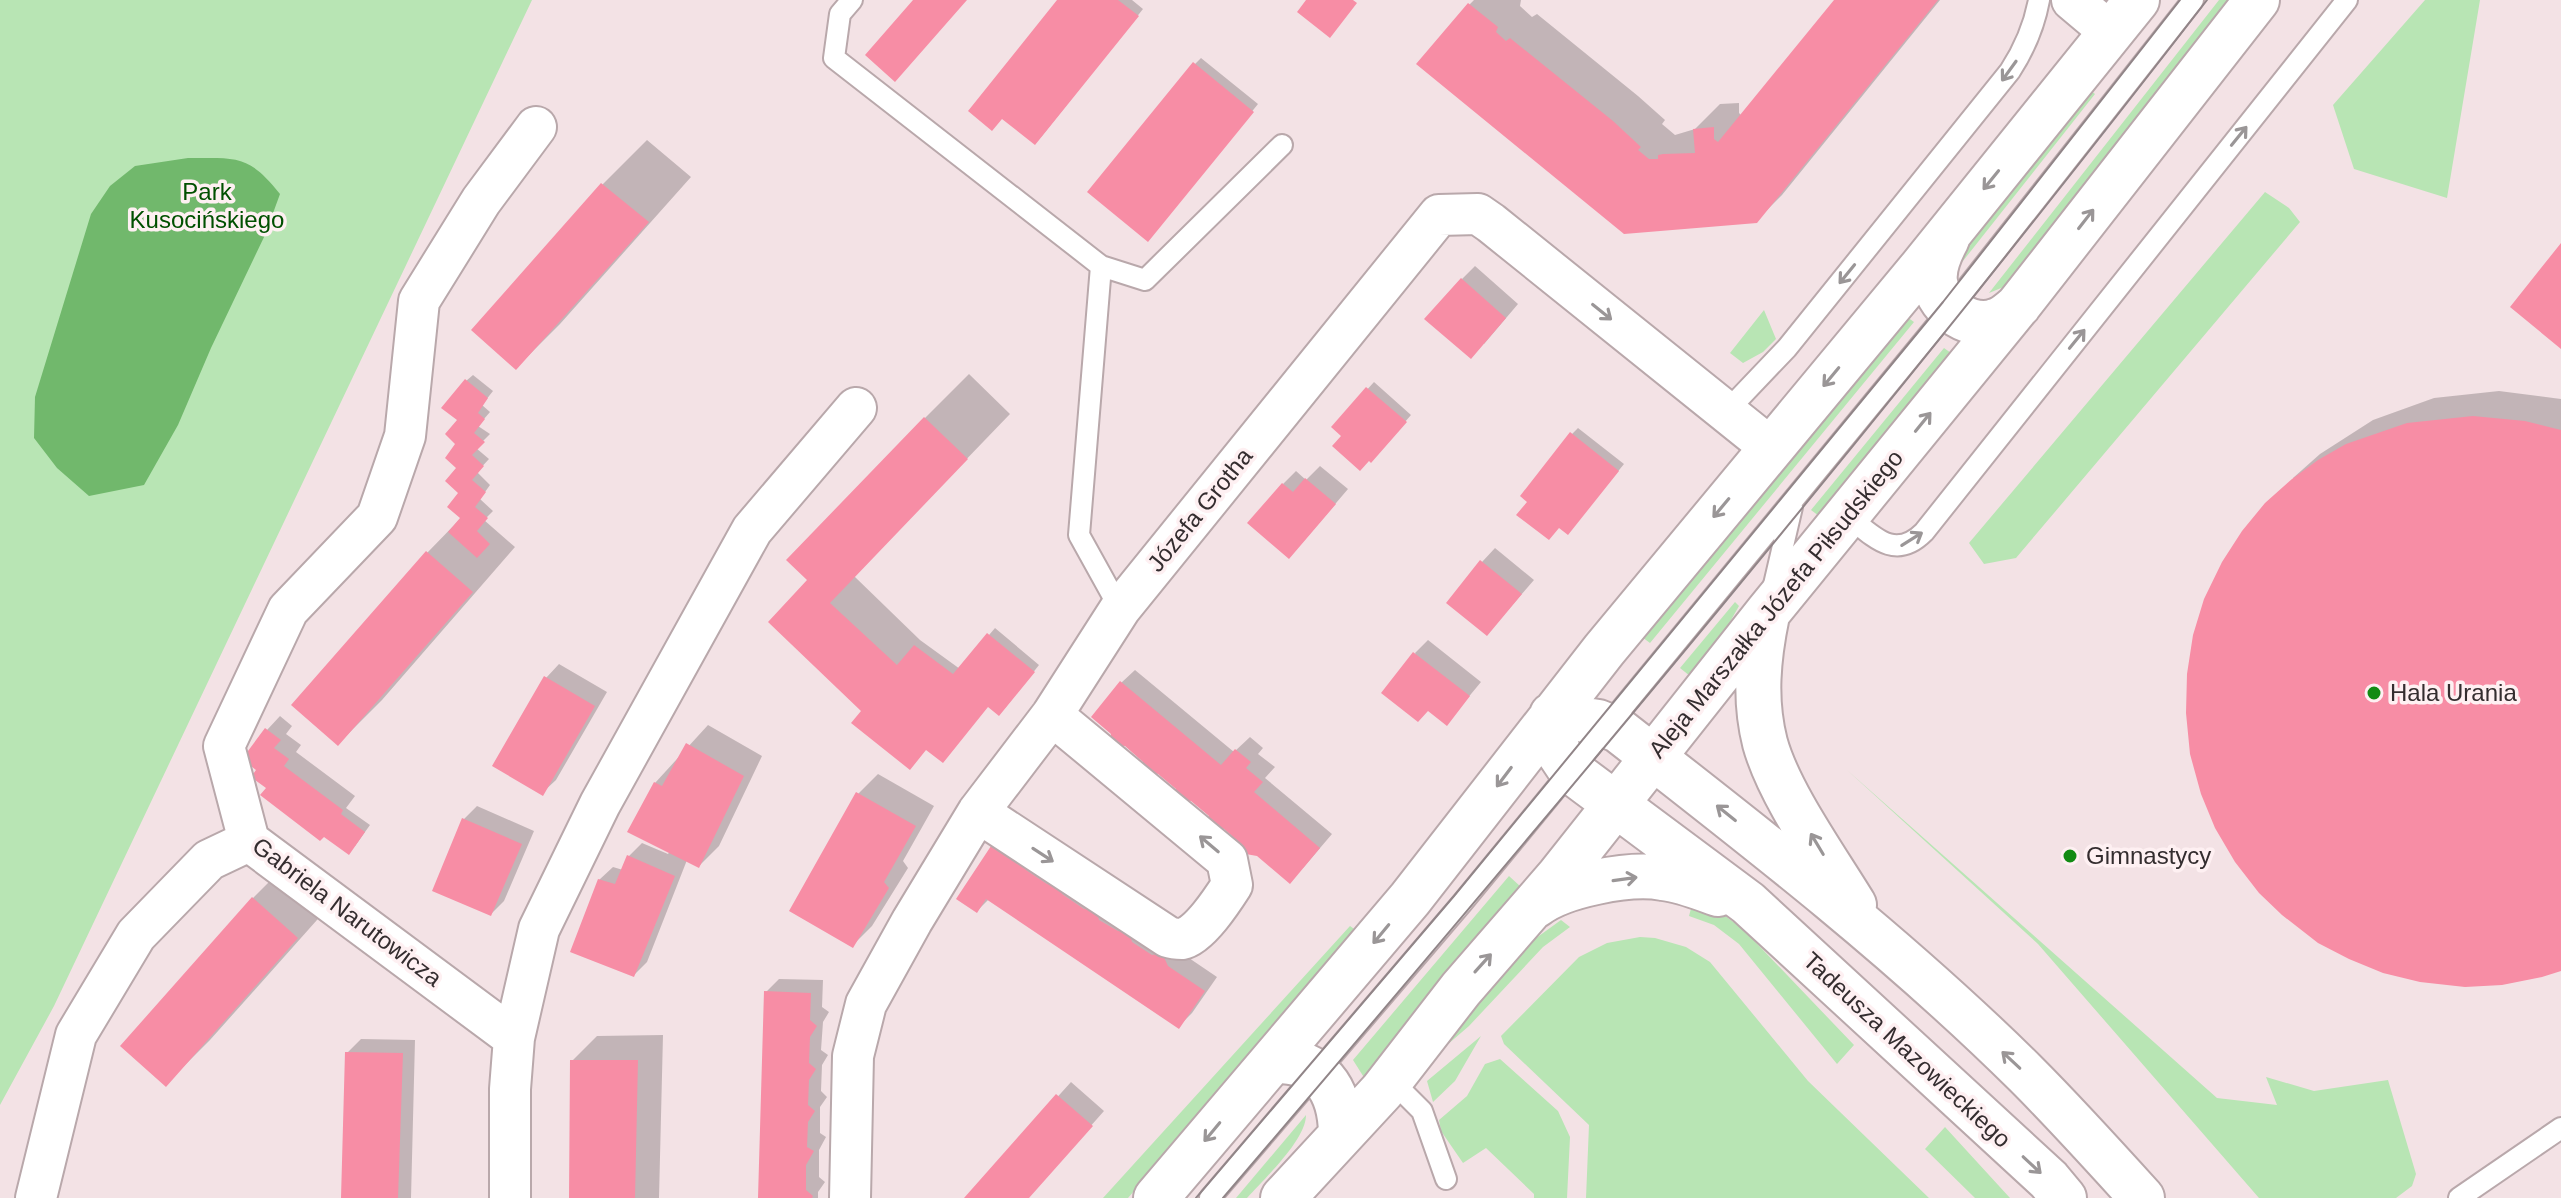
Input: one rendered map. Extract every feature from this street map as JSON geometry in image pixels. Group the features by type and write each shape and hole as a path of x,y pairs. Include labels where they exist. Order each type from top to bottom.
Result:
{"street":[{"path":"1156,1198 1410,899 1552,715 2124,16 2072,0"},
{"name":"Aleja Marszałka Józefa Piłsudskiego","path":"1283,1198 1391,1080 1461,989 1616,805 1768,612 2021,302 2257,0"},
{"name":"Gabriela Narutowicza","path":"514,1038 249,841 224,746 288,610 377,517 405,436 419,301 481,201 536,127"},
{"name":"Józefa Grotha","path":"850,1198 853,1056 866,1004 978,812 1052,715 1120,609 1439,215 1478,214 1771,448"},
{"path":"1951,230 1938,256 1934,278 1937,294 1950,309 1969,320 1996,322 2021,302"},
{"path":"510,1198 510,1089 514,1038 539,929 600,804 752,530 856,408"},
{"path":"1768,612 1757,674 1760,721 1766,745 1787,794 1872,935"},
{"path":"978,812 1168,937 1180,939 1187,936 1216,911 1232,885 1227,860 1052,715"},
{"path":"1552,715 1608,725 1731,817 1872,935 2026,1073 2142,1198"},
{"name":"Tadeusza Mazowieckiego","path":"1552,715 1557,750 1571,771 1748,903 2049,1180 2064,1198"},
{"path":"36,1198 76,1035 136,935 209,860 249,841"},
{"name":"Tadeusza Mazowieckiego","path":"1527,913 1556,893 1643,876 1664,878 1748,903"},
{"path":"1273,1061 1298,1063 1317,1073 1334,1093 1341,1116 1341,1133"}],"lane":[{"path":"852,0 840,14 834,58 1101,266 1145,280 1282,145"},
{"path":"1727,411 1787,348 2010,71 2024,49 2039,0"},
{"path":"1210,1198 1571,771 1794,500 1950,309 2193,0"},
{"path":"1847,515 1880,542 1892,546 1915,541 1924,532 2347,0"},
{"path":"1101,266 1079,535 1120,609"},
{"path":"1768,612 1794,500"},
{"path":"1391,1080 1422,1111 1446,1179"},
{"path":"2459,1198 2561,1128"}],"green space":[{"name":"Park Kusocińskiego","path":"0,0 532,0 54,1006 0,1105"},
{"path":"2219,0 2230,0 2006,286 1989,293"},
{"path":"2425,0 2480,0 2447,198 2354,169 2333,105"},
{"path":"2090,90 2095,94 1959,266 1962,251"},
{"path":"2265,192 2289,208 2300,222 2016,558 1984,564 1969,543"},
{"path":"1764,310 1776,339 1763,352 1743,363 1730,353"},
{"path":"1907,317 1914,322 1650,643 1642,637"},
{"path":"1944,348 1951,353 1819,516 1811,510"},
{"path":"1735,602 1739,606 1723,634 1690,676 1680,668"},
{"path":"1847,770 2217,1098 2277,1105 2266,1077 2314,1091 2388,1080 2416,1174 2412,1186 2396,1198 2259,1198 2038,944"},
{"path":"1509,876 1521,887 1365,1079 1353,1060"},
{"path":"1693,901 1721,913 1743,929 1854,1045 1837,1064 1739,944 1714,925 1689,916"},
{"path":"1561,920 1570,927 1543,947 1469,1026 1440,1051 1520,953"},
{"path":"1350,926 1357,931 1128,1198 1103,1198"},
{"path":"1640,937 1686,947 1710,962 1808,1081 1929,1198 1586,1198 1589,1125 1504,1044 1501,1036 1579,957 1607,943"},
{"path":"1481,1036 1455,1081 1433,1102 1427,1081"},
{"path":"1500,1059 1558,1111 1570,1137 1567,1198 1534,1198 1534,1194 1486,1148 1463,1163 1441,1131 1439,1120 1467,1096 1485,1064"},
{"path":"1306,1115 1299,1136 1283,1159 1247,1198 1236,1198"},
{"path":"1945,1127 2010,1198 1975,1198 1925,1149"}],"shaded area":[{"path":"188,158 240,161 259,172 280,194 265,235 178,425 144,485 89,496 57,468 34,438 35,397 91,214 110,186 135,166"}],"building":[{"path":"913,0 967,0 895,82 865,55"},
{"path":"1057,0 1118,0 1139,16 1035,145 1002,119 992,131 968,111"},
{"path":"1306,0 1353,0 1357,3 1330,38 1297,12"},
{"path":"1834,0 1938,0 1757,223 1624,234 1416,64 1468,3 1498,27 1496,32 1506,41 1510,38 1613,121 1641,147 1638,150 1649,159 1658,159 1658,155 1663,154 1695,153 1693,129 1714,127 1714,139 1718,142"},
{"path":"1193,62 1254,112 1148,242 1087,192"},
{"path":"601,183 649,222 516,370 471,330"},
{"path":"2561,243 2561,349 2510,307"},
{"path":"1461,278 1506,318 1471,359 1424,319"},
{"path":"465,379 488,398 478,413 485,419 474,433 485,442 472,455 484,466 472,480 486,492 475,507 488,518 477,531 490,544 477,558 448,532 460,518 447,507 458,493 445,481 456,468 445,458 455,444 445,434 457,420 441,408"},
{"path":"1366,387 1407,422 1371,463 1369,461 1360,471 1332,446 1341,436 1331,427"},
{"name":"Hala Urania","path":"2473,416 2525,421 2561,430 2561,971 2502,985 2465,987 2420,982 2383,973 2349,959 2318,943 2259,893 2235,862 2215,828 2201,794 2190,754 2186,713 2187,674 2193,635 2204,599 2222,562 2265,503 2318,460 2346,444 2407,423"},
{"path":"924,417 968,459 830,603 897,665 914,645 953,674 987,633 1035,672 999,716 988,707 943,763 926,750 910,770 851,723 861,711 768,622 807,580 786,560"},
{"path":"1570,432 1619,471 1568,535 1559,528 1549,540 1516,515 1527,502 1520,496"},
{"path":"1305,478 1336,504 1289,559 1247,523 1282,483 1293,492"},
{"path":"426,551 473,592 338,746 291,705"},
{"path":"1480,560 1522,594 1487,636 1446,603"},
{"path":"1413,652 1470,696 1447,726 1428,711 1418,722 1381,693"},
{"path":"544,676 595,706 543,796 492,766"},
{"path":"1120,681 1221,765 1235,749 1251,762 1246,768 1263,782 1254,792 1320,848 1290,884 1257,856 1240,853 1241,844 1224,829 1207,826 1209,816 1191,801 1175,799 1176,789 1158,774 1142,771 1143,762 1125,746 1109,745 1111,734 1091,717"},
{"path":"265,728 281,740 274,748 289,759 284,766 343,810 341,814 365,832 349,855 324,837 320,841 260,795 266,788 251,777 256,770 242,759"},
{"path":"686,743 744,776 699,868 627,832 654,782 662,786"},
{"path":"856,792 916,826 884,882 889,888 853,948 789,911"},
{"path":"462,818 522,844 491,916 432,891"},
{"path":"991,846 1013,861 1021,857 1026,870 1047,884 1057,880 1062,894 1084,909 1095,904 1099,920 1118,931 1128,928 1132,942 1152,955 1162,953 1168,966 1205,991 1179,1029 986,899 977,913 956,899"},
{"path":"627,855 675,876 634,977 570,952 598,879 615,884"},
{"path":"252,897 298,938 166,1087 120,1046"},
{"path":"764,991 811,993 810,1020 817,1026 810,1037 809,1063 816,1069 809,1080 808,1105 815,1111 808,1122 807,1147 814,1151 806,1165 806,1190 812,1198 758,1198"},
{"path":"345,1052 403,1053 398,1198 341,1198"},
{"path":"570,1060 638,1060 635,1198 569,1198"},
{"path":"1056,1094 1093,1126 1029,1198 964,1198"}],"tram line":[{"path":"1196,1198 1454,896 1943,302 2180,0"},
{"path":"1223,1198 1722,605 1967,304 2207,0"}],"place":[{"name":"Hala Urania","path":"2374,693"},
{"name":"Gimnastycy","path":"2070,856"}]}
